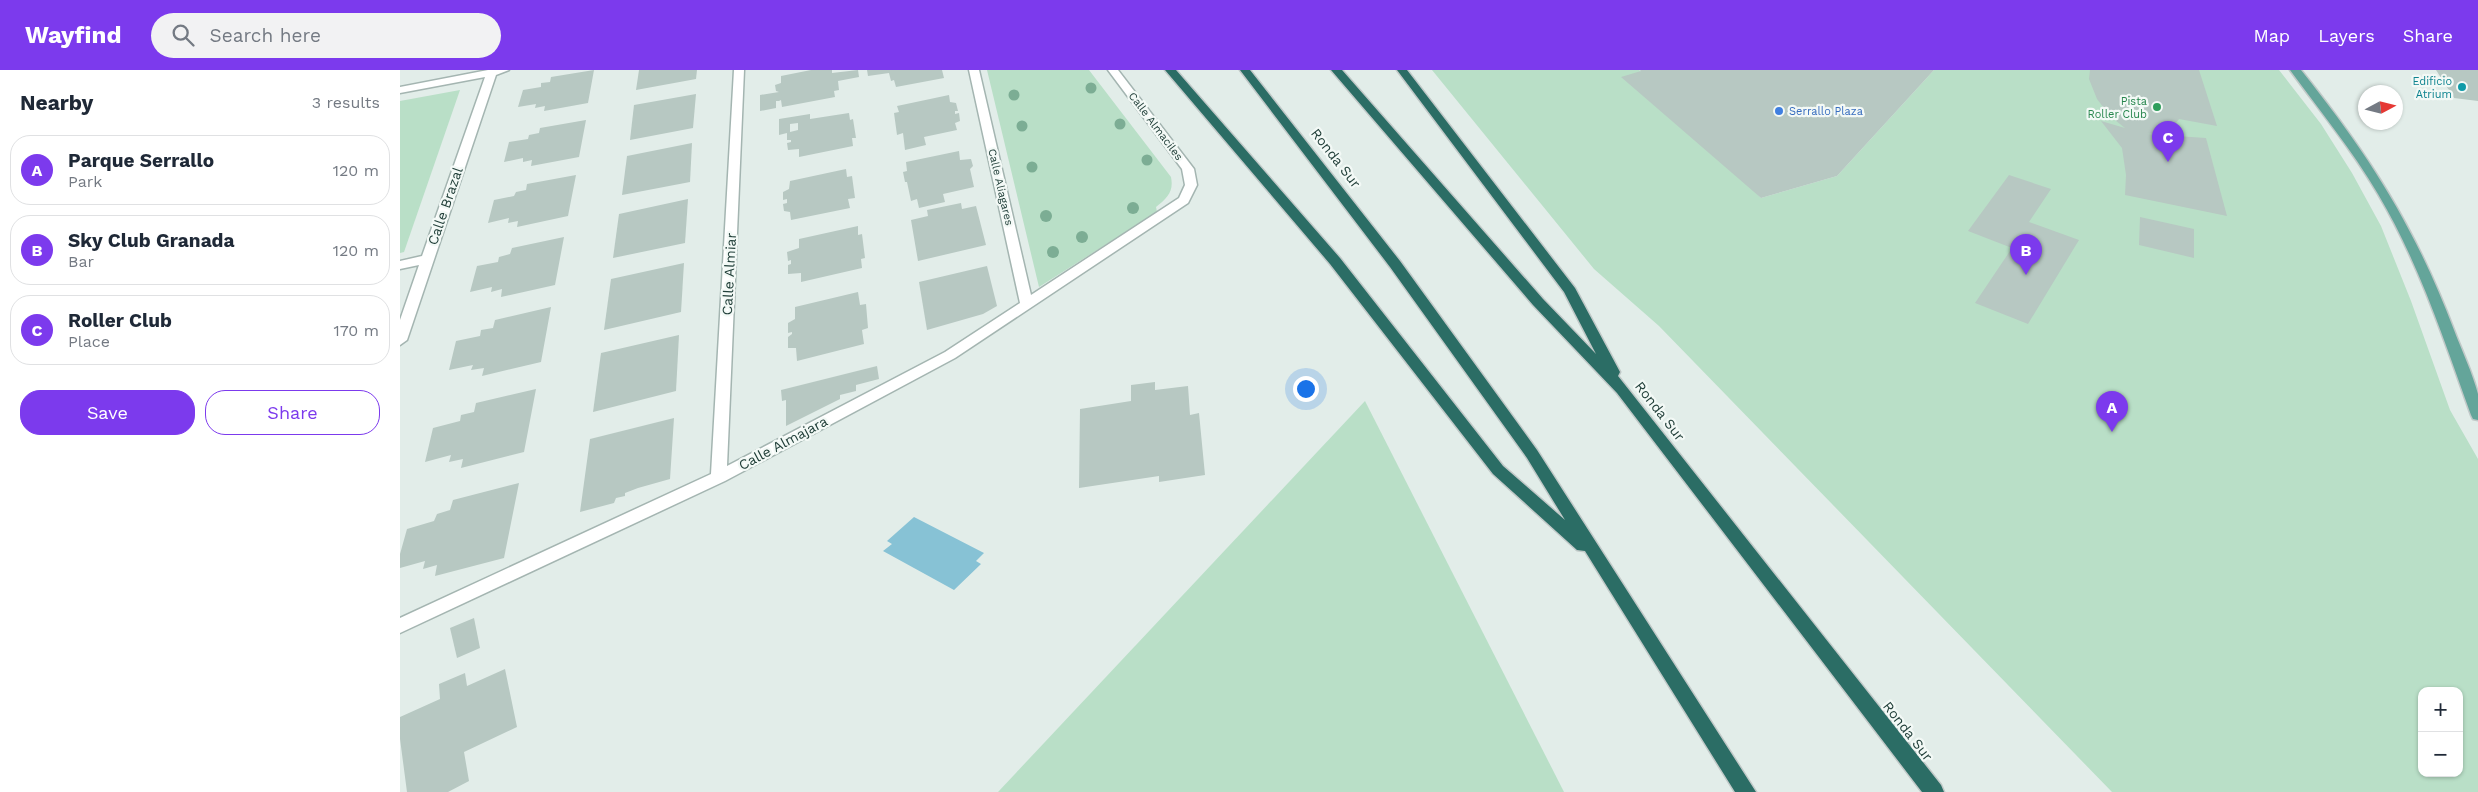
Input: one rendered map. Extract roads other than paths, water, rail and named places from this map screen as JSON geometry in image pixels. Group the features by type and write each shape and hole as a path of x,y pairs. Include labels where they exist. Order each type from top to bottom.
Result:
{"highway":[{"path":"1170,70 1335,261 1498,470 1596,557"},
{"name":"Ronda Sur","path":"1245,70 1395,264 1532,454 1746,792"},
{"name":"Ronda Sur","path":"1336,70 1538,302 1622,389 1934,792"},
{"path":"1402,70 1570,291 1622,389"}],"main road":[{"path":"2295,70 2345,132 2396,214 2430,287 2478,415"}],"street":[{"name":"Calle Almiar","path":"719,477 739,70"},
{"name":"Calle Aliagares","path":"974,70 1027,305"},
{"name":"Calle Almaciles","path":"1113,70 1188,169 1190,185 1184,200 1148,225"},
{"path":"400,90 498,71"},
{"name":"Calle Brazal","path":"400,340 427,259 498,71"},
{"name":"Calle Almajara","path":"400,626 719,477 950,355 1148,225"},
{"path":"400,265 427,259"}],"water":[{"path":"914,517 984,553 976,561 981,564 954,590 883,551 892,544 887,541"}],"place":[{"name":"Edificio Atrium","path":"2462,87"},
{"name":"Pista Roller Club","path":"2157,107"},
{"name":"Serrallo Plaza","path":"1779,111"},
{"name":"Roller Club","path":"2168,162"},
{"name":"Sky Club Granada","path":"2026,275"},
{"name":"Parque Serrallo","path":"2112,432"}]}
